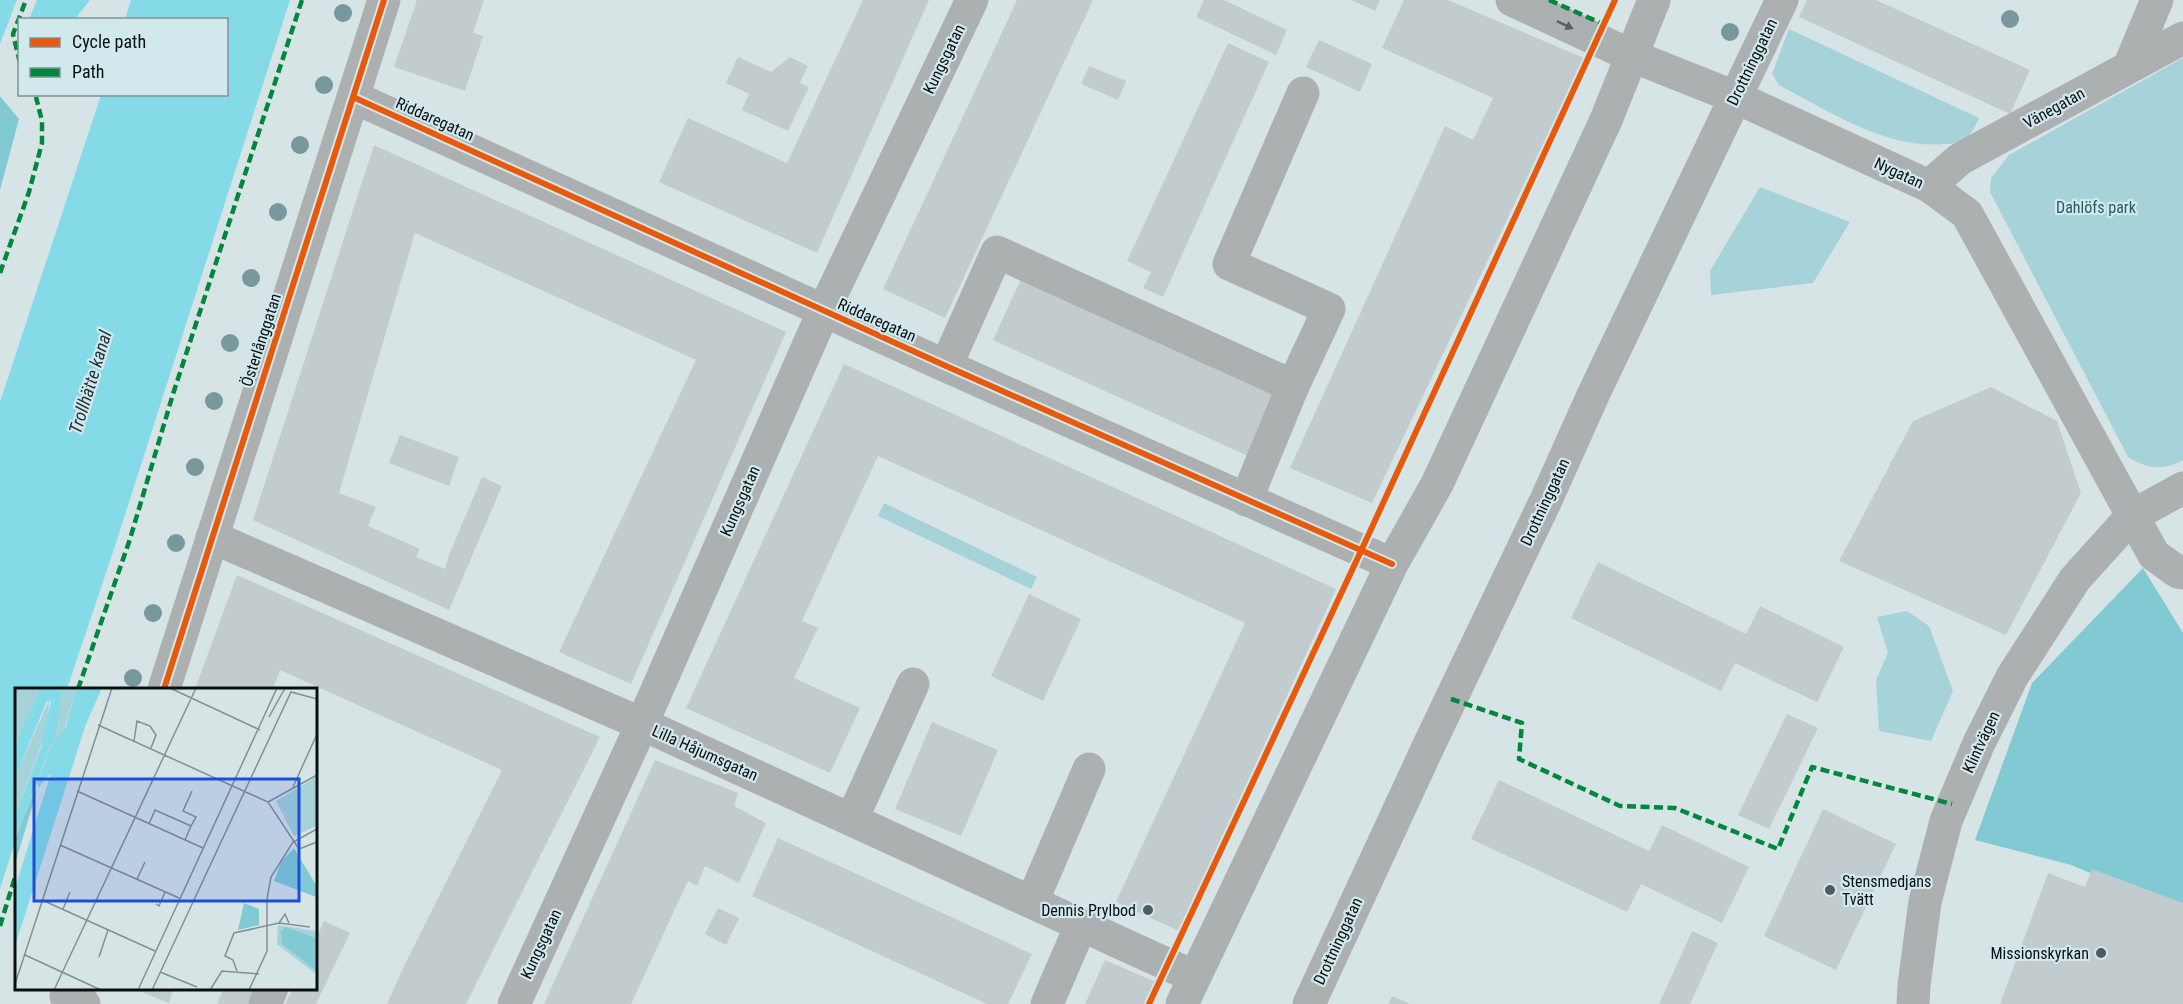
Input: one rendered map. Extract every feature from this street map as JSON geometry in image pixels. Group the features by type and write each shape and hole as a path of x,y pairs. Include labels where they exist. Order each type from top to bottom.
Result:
{"street":[{"name":"Österlånggatan","path":"164,688 384,0"},
{"name":"Kungsgatan","path":"514,1004 642,724 824,310 972,0"},
{"name":"Nygatan","path":"1512,0 1632,56 1736,96 1929,186 1967,214 2154,555 2183,573"},
{"path":"1189,990 1392,564 1437,484 1606,120 1654,0"},
{"name":"Drottninggatan","path":"1309,1004 1546,500 1599,382 1782,0"},
{"path":"2129,67 2157,0"},
{"name":"Vänegatan","path":"1929,186 1960,159 2183,38"},
{"path":"1246,500 1293,386 1329,309 1229,264 1303,93"},
{"name":"Riddaregatan","path":"353,97 946,366 1392,564"},
{"path":"946,366 997,252 1293,386"},
{"name":"Klintvägen","path":"1913,1004 1925,902 1946,821 1978,742 2012,677 2075,579 2132,516 2183,488"},
{"name":"Lilla Håjumsgatan","path":"212,537 642,724 1032,902 1081,925 1189,990"},
{"path":"852,819 913,684"},
{"path":"1032,902 1089,769"},
{"path":"1047,1004 1081,925"},
{"path":"265,1004 271,989"}],"green space":[{"path":"1789,29 1979,118 1967,138 1960,142 1924,144 1880,135 1838,117 1779,85 1772,74"},
{"name":"Dahlöfs park","path":"2183,58 2183,460 2169,466 2155,467 2128,457 1990,192 1991,178 2009,155"},
{"path":"1760,187 1850,222 1813,283 1711,295 1710,271"},
{"path":"884,503 1037,577 1031,589 878,516"},
{"path":"1907,611 1929,626 1953,691 1931,741 1879,731 1876,680 1888,653 1877,617"}],"shaded area":[{"path":"0,96 19,119 0,190"},
{"path":"2143,568 2183,633 2183,911 2071,865 1975,840 2032,683"}],"water":[{"path":"0,0 17,0 0,44"},
{"path":"37,0 90,0 76,18 29,18"},
{"name":"Trollhätte kanal","path":"131,0 290,0 67,688 15,688 15,841 0,889 0,402 101,96 228,96 228,18 125,18"}],"building":[{"path":"417,0 484,0 473,33 483,36 465,91 394,67"},
{"path":"863,0 929,0 817,253 659,182 688,118 787,163"},
{"path":"1017,0 1093,0 945,318 883,289"},
{"path":"1204,0 1224,0 1287,30 1276,55 1196,17"},
{"path":"1351,0 1380,0 1375,11"},
{"path":"1404,0 1448,0 1584,58 1372,503 1290,468 1445,126 1473,140 1493,98 1382,48"},
{"path":"1807,0 1876,0 2030,70 2010,114 1799,17"},
{"path":"1319,40 1372,64 1360,92 1306,67"},
{"path":"1228,43 1269,62 1163,297 1143,288 1151,272 1127,261"},
{"path":"738,57 771,72 790,57 808,66 800,83 809,87 788,131 742,110 749,94 726,83"},
{"path":"1089,66 1126,81 1118,100 1081,84"},
{"path":"374,145 786,332 631,684 559,652 696,360 415,233 339,493 376,507 368,526 420,549 416,557 445,569 482,477 502,486 449,610 253,520"},
{"path":"1021,279 1278,397 1250,457 993,340"},
{"path":"844,364 1336,589 1179,931 1116,902 1245,623 878,456 802,621 818,628 794,678 860,708 830,773 686,708"},
{"path":"1991,387 2057,421 2081,493 2006,635 1839,561 1913,421"},
{"path":"400,435 459,457 449,486 389,463"},
{"path":"1598,562 1746,634 1760,606 1844,647 1817,702 1735,663 1721,691 1571,618"},
{"path":"237,575 600,737 466,1004 387,1004 502,770 280,670 273,688 195,688"},
{"path":"1029,594 1081,619 1043,701 991,676"},
{"path":"1787,714 1818,728 1769,829 1738,815"},
{"path":"932,722 998,750 961,836 895,809"},
{"path":"655,760 738,793 734,806 766,823 739,883 705,866 697,886 688,881 631,1004 544,1004"},
{"path":"1499,780 1649,851 1662,825 1749,867 1722,923 1641,884 1627,912 1471,839"},
{"name":"Stensmedjans Tvätt","path":"1823,809 1896,844 1836,970 1764,936"},
{"path":"778,838 1032,954 1008,1004 987,1004 752,896"},
{"name":"Missionskyrkan","path":"2092,869 2183,903 2183,1004 2000,1004 2048,873 2085,887"},
{"path":"718,908 739,918 726,945 705,934"},
{"path":"324,921 350,933 316,1004 285,1004 292,989 316,989 316,938"},
{"path":"1692,931 1718,943 1690,1004 1659,1004"},
{"path":"1105,960 1156,982 1145,1004 1085,1004"},
{"path":"134,989 174,989 169,1003"},
{"path":"224,989 256,989 249,1004 217,1004"},
{"path":"1392,996 1410,1004 1388,1004"}],"marked path":[{"path":"19,18 26,0"},
{"path":"78,688 130,539 173,394 302,0"},
{"path":"1549,0 1603,24"},
{"path":"18,21 13,34 18,55"},
{"path":"0,273 29,192 42,143 42,121 36,97"},
{"path":"1451,699 1522,723 1519,759 1620,806 1675,808 1778,849 1812,767 1952,804"},
{"path":"0,926 15,877"}],"cycle path":[{"path":"164,688 384,0"},
{"path":"1149,1004 1615,0"},
{"path":"353,97 946,366 1392,564"}],"place":[{"name":"Stensmedjans Tvätt","path":"1830,890"},
{"name":"Dennis Prylbod","path":"1148,910"},
{"name":"Missionskyrkan","path":"2101,953"}]}
